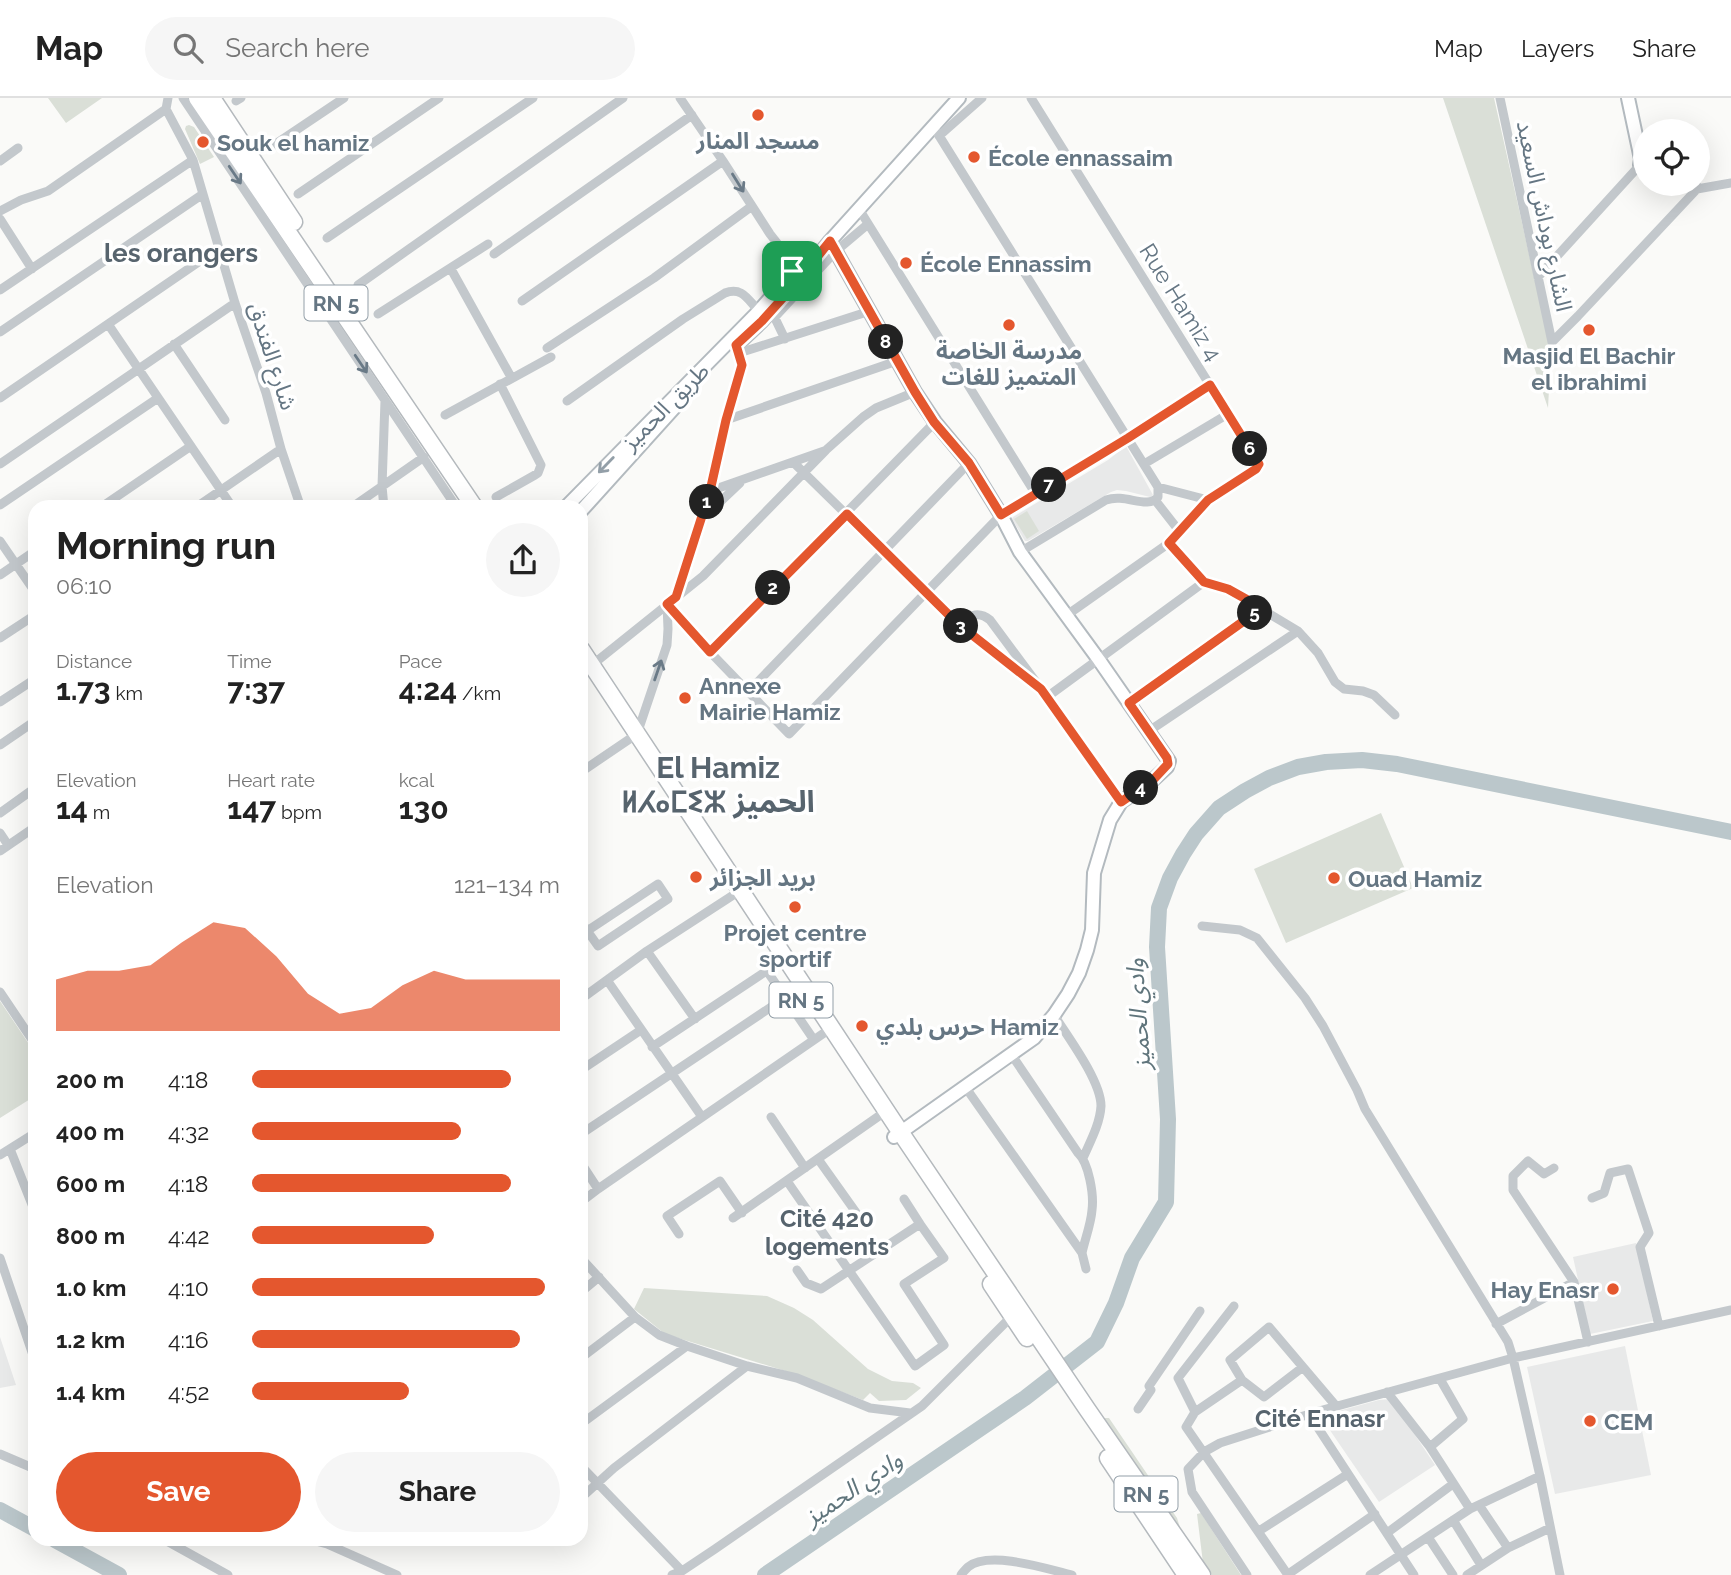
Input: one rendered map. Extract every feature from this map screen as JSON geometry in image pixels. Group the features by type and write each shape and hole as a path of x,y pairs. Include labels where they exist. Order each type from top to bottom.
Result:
{"highway":[{"name":"RN 5","path":"197,98 470,500"},
{"name":"RN 5","path":"212,98 488,500"},
{"name":"RN 5","path":"588,668 1027,1329 1086,1416 1202,1575"},
{"name":"RN 5","path":"737,893 772,968 819,1037 879,1116 898,1135"},
{"name":"RN 5","path":"1086,1416 1186,1575"},
{"path":"1138,1502 1172,1575"}],"street":[{"path":"0,211 48,191 166,109 167,98"},
{"path":"183,98 424,457 450,500"},
{"path":"268,149 344,98"},
{"path":"298,194 439,98"},
{"path":"327,238 533,98"},
{"path":"358,285 623,98"},
{"path":"680,98 774,241 798,271"},
{"name":"طريق الحميز","path":"588,503 705,375 738,349 826,237 951,98"},
{"name":"طريق الحميز","path":"798,271 833,246 859,209 936,131 959,98"},
{"path":"982,98 936,131 1158,488 1155,500 1148,503 1122,497 1106,500 1020,552"},
{"name":"Rue Hamiz 4","path":"1031,98 1259,464 1256,469 1208,500"},
{"name":"الشارع بوداش السعيد","path":"1500,98 1552,342 1687,196"},
{"path":"1628,98 1633,121"},
{"name":"شارع الفندق","path":"166,109 193,160 297,500"},
{"path":"494,254 692,115"},
{"path":"0,162 18,148"},
{"path":"0,290 193,160"},
{"path":"522,301 723,161"},
{"path":"1538,277 1633,173"},
{"path":"1710,185 1731,183"},
{"path":"0,332 203,194"},
{"path":"445,415 549,352 752,206"},
{"path":"859,209 1035,494"},
{"path":"0,219 33,269"},
{"path":"768,313 833,246 868,224"},
{"path":"378,314 488,244"},
{"path":"833,246 934,422 969,463 1020,552 1099,660 1167,758 1168,764 1153,780 1121,802 1110,820 1094,873 1092,930 1087,950 1068,995 1054,1015 1034,1038 898,1135"},
{"path":"0,398 219,248"},
{"path":"451,269 511,377"},
{"path":"567,401 683,319 732,290 744,294 768,313 785,339"},
{"path":"0,464 235,303"},
{"path":"676,597 710,491 742,365 738,349 785,339 870,312"},
{"name":"طريق الحميز","path":"573,500 647,423 768,313"},
{"path":"108,324 228,500"},
{"path":"174,344 225,420"},
{"path":"726,420 897,361"},
{"path":"492,500 538,473 541,465 500,384"},
{"path":"667,604 789,734 1001,515 1210,385"},
{"path":"588,665 703,576 826,450 863,417 876,408 915,392"},
{"path":"0,505 158,398"},
{"path":"383,500 385,400"},
{"path":"1144,464 1228,414"},
{"path":"710,652 934,422"},
{"path":"112,500 191,446"},
{"path":"207,500 281,449"},
{"path":"710,491 826,450"},
{"path":"362,500 424,457"},
{"path":"793,462 957,623 1041,689"},
{"path":"749,691 969,463"},
{"path":"701,521 743,480"},
{"path":"1067,615 1169,543 1208,500 1158,488"},
{"path":"1155,500 1180,532"},
{"path":"0,541 28,582"},
{"path":"1169,543 1204,582 1228,589 1298,631 1318,653 1335,682 1344,689 1374,695 1395,715"},
{"path":"0,575 28,556"},
{"path":"1047,697 1204,582"},
{"path":"588,767 633,736 667,645 667,604"},
{"path":"1129,703 1262,608"},
{"path":"957,623 978,613 990,620 1121,802"},
{"path":"0,638 28,620"},
{"path":"1149,732 1298,631"},
{"path":"0,702 28,684"},
{"path":"0,745 28,726"},
{"path":"0,813 28,793"},
{"path":"0,833 4,848 28,832"},
{"path":"588,929 658,884 668,899 598,946 588,931"},
{"path":"588,994 647,951 737,893"},
{"path":"1202,926 1240,930 1257,938 1305,998 1323,1026 1370,1117 1508,1342 1560,1575"},
{"path":"647,951 695,1019"},
{"path":"652,1047 772,968"},
{"path":"607,981 702,1117"},
{"path":"0,992 28,1034"},
{"path":"588,1129 790,995"},
{"path":"1054,1015 1096,1084 1101,1106 1097,1124 1083,1158"},
{"path":"588,1065 641,1031"},
{"path":"588,1196 819,1037"},
{"path":"1011,1054 1083,1158 1091,1185 1093,1209 1082,1253"},
{"path":"966,1087 1082,1253 1086,1269"},
{"path":"678,1234 667,1216 720,1181 738,1216 879,1116"},
{"path":"771,1117 805,1168"},
{"path":"0,1155 28,1137"},
{"path":"10,1149 28,1194"},
{"path":"818,1159 860,1218"},
{"path":"1554,1168 1544,1174 1528,1161 1513,1177 1513,1190 1574,1282 1588,1342"},
{"path":"1592,1198 1604,1193 1610,1173 1628,1169 1649,1233 1640,1247 1659,1326"},
{"path":"588,1173 598,1188"},
{"path":"787,1181 915,1366 944,1345 904,1284 944,1258 904,1199"},
{"path":"797,1270 806,1283 821,1289 920,1224"},
{"path":"0,1258 28,1340"},
{"path":"588,1266 635,1317 659,1335 747,1366 797,1378 870,1408 910,1413"},
{"path":"588,1287 599,1278"},
{"path":"1496,1324 1574,1282"},
{"path":"1195,1412 1178,1377 1234,1306"},
{"path":"1247,1575 1192,1492 1188,1468 1204,1452 1220,1443 1336,1406 1513,1358 1731,1310"},
{"path":"1138,1409 1151,1390 1149,1386 1200,1311"},
{"path":"588,1473 676,1574 922,1406 1016,1312"},
{"path":"588,1353 635,1317"},
{"path":"1303,1367 1264,1397 1242,1380 1230,1360 1269,1327 1303,1367 1336,1406"},
{"path":"588,1419 687,1346"},
{"path":"1169,1357 1185,1368"},
{"path":"588,1491 614,1468 747,1366"},
{"path":"1430,1447 1463,1419 1440,1379"},
{"path":"1242,1380 1195,1412 1186,1427 1287,1575 1374,1514"},
{"path":"1387,1392 1430,1447 1453,1484 1508,1548"},
{"path":"1309,1414 1414,1575"},
{"path":"0,1454 28,1466"},
{"path":"1259,1531 1348,1475"},
{"path":"1370,1575 1475,1507 1540,1476"},
{"path":"1387,1533 1453,1484"},
{"path":"1453,1520 1481,1565"},
{"path":"1467,1575 1508,1548 1550,1528"},
{"path":"1428,1537 1453,1575"},
{"path":"176,1546 228,1575"},
{"path":"329,1546 397,1575"},
{"path":"961,1575 970,1565 994,1559 1072,1575"}],"shaded area":[{"path":"48,98 102,98 66,123"},
{"path":"1443,98 1494,98 1551,352 1548,408"},
{"path":"189,125 194,127 214,157 200,164 185,129"},
{"path":"1126,446 1153,495 1150,497 1117,490 1111,492 1025,541 1013,517 1108,460"},
{"path":"1027,511 1039,531 1027,539 1014,519"},
{"name":"Ouad Hamiz","path":"1381,813 1413,888 1286,943 1254,869"},
{"path":"0,1001 28,1043 28,1100 0,1118"},
{"name":"Hay Enasr","path":"1636,1243 1653,1321 1590,1334 1573,1257"},
{"path":"644,1288 767,1296 813,1320 868,1369 892,1381 913,1383 921,1388 906,1400 879,1401 870,1393 863,1400 795,1374 665,1334 634,1309"},
{"path":"0,1337 16,1385 0,1388"},
{"name":"CEM","path":"1625,1346 1651,1475 1555,1494 1527,1367"},
{"path":"1391,1399 1435,1465 1379,1502 1325,1423 1331,1413"},
{"path":"1102,1418 1109,1418 1177,1518 1182,1534"},
{"path":"1201,1513 1241,1575 1212,1575 1203,1563 1197,1514"}],"waterway":[{"name":"وادي الحميز","path":"765,1575 1025,1398 1097,1342 1116,1303 1132,1258 1166,1202 1168,1119 1157,947 1159,908 1170,878 1183,854 1219,808 1269,778 1298,767 1362,760 1397,764 1731,832"},
{"name":"وادي الحميز","path":"0,1510 28,1525"},
{"name":"وادي الحميز","path":"66,1546 119,1575"}],"place":[{"name":"مسجد المنار","path":"758,115"},
{"name":"Souk el hamiz","path":"203,142"},
{"name":"École ennassaim","path":"974,157"},
{"name":"École Ennassim","path":"906,263"},
{"name":"مدرسة الخاصة المتميز للغات","path":"1009,325"},
{"name":"Masjid El Bachir el ibrahimi","path":"1589,330"},
{"name":"Annexe Mairie Hamiz","path":"685,698"},
{"name":"بريد الجزائر","path":"696,877"},
{"name":"Ouad Hamiz","path":"1334,878"},
{"name":"Projet centre sportif","path":"795,907"},
{"name":"حرس بلدي Hamiz","path":"862,1026"},
{"name":"Hay Enasr","path":"1613,1289"},
{"name":"CEM","path":"1590,1421"}],"district":[{"name":"les orangers","path":"181,253"},
{"name":"El Hamiz ⵍⵃⴰⵎⵉⵣ الحميز","path":"718,784"},
{"name":"Cité 420 logements","path":"827,1232"},
{"name":"Cité Ennasr","path":"1320,1418"}],"route":[{"path":"830,241 915,392 934,422 969,463 1001,515 1210,385 1259,464 1256,469 1208,500 1169,543 1204,582 1228,589 1262,608 1129,703 1169,761 1167,767 1153,780 1121,802 1041,689 957,623 847,514 710,652 667,604 676,597 710,491 742,365 736,345 798,281 792,271 794,266 800,264 806,265 810,270 830,241"}]}
